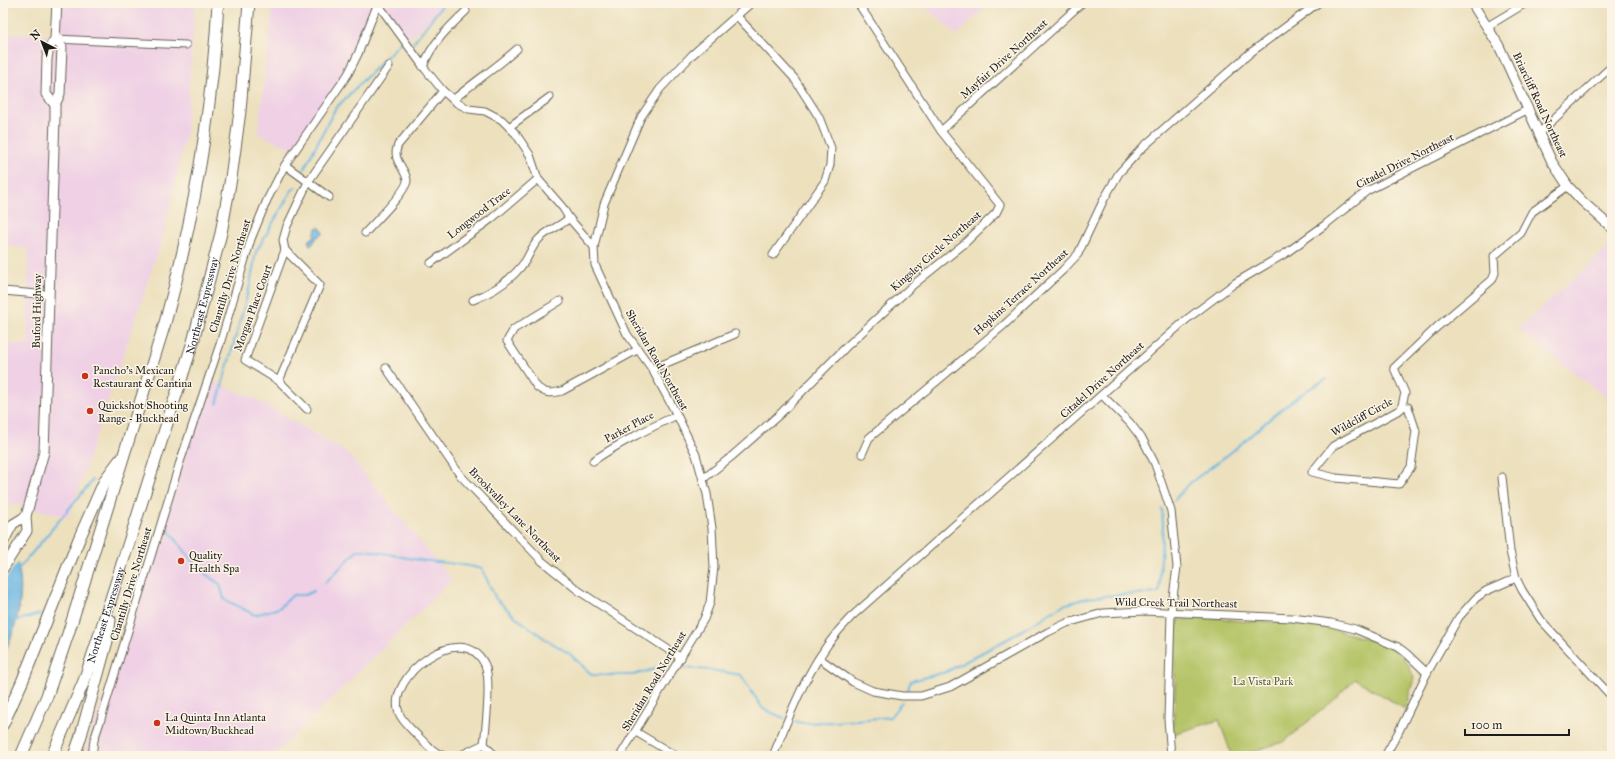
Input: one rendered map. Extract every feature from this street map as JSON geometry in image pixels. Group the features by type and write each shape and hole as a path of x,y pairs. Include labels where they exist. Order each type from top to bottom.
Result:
{"highway":[{"path":"21,756 47,696 68,634 165,323 189,229 199,176 207,125 215,54 218,3"},
{"name":"Northeast Expressway","path":"52,756 84,681 116,587 193,342 221,233 231,178 240,111 249,3"},
{"path":"3,724 24,678 79,539 105,480 124,455"},
{"path":"74,756 107,641 116,587"}],"main road":[{"name":"Buford Highway","path":"55,105 46,94 47,58 49,48 55,39 57,3"},
{"name":"Briarcliff Road Northeast","path":"1472,3 1488,26 1499,46 1530,110 1552,162 1568,186 1612,228"},
{"name":"Buford Highway","path":"3,569 27,531 26,516 44,452 55,105 60,94 62,47 55,39"},
{"path":"3,543 13,524 26,516"}],"street":[{"name":"Sheridan Road Northeast","path":"620,756 704,619 710,603 714,567 712,528 703,479 696,455 677,415 652,370 627,334 595,265 594,247 604,204 641,117 660,89 703,44 751,3"},
{"name":"Kingsley Circle Northeast","path":"703,479 731,457 780,414 846,347 913,286 964,244 996,213 1000,205 941,131 858,3"},
{"name":"Mayfair Drive Northeast","path":"941,131 1082,3"},
{"name":"Hopkins Terrace Northeast","path":"862,454 869,438 1004,324 1063,270 1078,254 1104,198 1116,180 1142,148 1250,53 1318,3"},
{"path":"1488,26 1526,3"},
{"name":"Chantilly Drive Northeast","path":"378,4 423,67 443,91 453,100 469,109 485,111 502,120 516,134 530,155 538,179 594,247"},
{"name":"Chantilly Drive Northeast","path":"92,756 94,740 178,465 220,344 251,239 267,200 285,165 345,78 358,54 378,4"},
{"path":"423,67 428,53 452,24 466,10"},
{"path":"737,16 794,78 819,117 831,148 830,165 825,181 773,255"},
{"path":"55,39 186,45"},
{"path":"453,100 517,49"},
{"name":"Morgan Place Court","path":"307,409 278,381 245,360 286,250 283,240 287,226 308,182 388,66"},
{"path":"1539,132 1612,66"},
{"path":"365,233 398,197 405,187 407,180 397,158 396,150 398,145 443,91"},
{"path":"509,128 550,97"},
{"name":"Citadel Drive Northeast","path":"772,756 798,694 819,658 838,630 1193,315 1235,283 1286,253 1326,224 1367,191 1530,110"},
{"path":"285,165 329,197"},
{"name":"Longwood Trace","path":"431,263 491,219 538,179"},
{"path":"1402,406 1405,393 1394,368 1437,327 1492,280 1494,273 1494,256 1521,233 1532,212 1568,186"},
{"path":"473,300 483,296 508,280 525,261 538,240 547,231 566,222 569,218"},
{"path":"278,381 320,285 286,250"},
{"path":"3,291 49,294"},
{"path":"560,301 514,328 507,341 537,387 544,393 552,394 562,391 637,350"},
{"path":"652,370 735,334"},
{"name":"Brookvalley Lane Northeast","path":"386,368 460,475 542,561 579,591 681,658"},
{"path":"1102,395 1130,423 1143,440 1155,464 1170,506 1177,567 1171,612 1168,719 1171,756"},
{"name":"Wildcliff Circle","path":"1402,406 1408,407 1416,431 1411,468 1399,484 1336,478 1312,472 1333,446 1401,409 1402,406"},
{"name":"Parker Place","path":"593,461 636,435 677,415"},
{"path":"1502,477 1510,551 1516,578 1540,620 1612,697"},
{"path":"1385,756 1398,733 1427,673 1451,630 1467,606 1486,591 1516,578"},
{"name":"Wild Creek Trail Northeast","path":"819,658 854,682 873,691 902,696 920,696 950,687 1048,632 1084,617 1118,612 1171,612 1292,618 1331,623 1355,629 1398,647 1427,673"},
{"path":"444,756 429,748 402,719 398,712 397,703 404,682 416,669 433,655 447,648 459,647 470,649 480,657 486,666 488,683 484,744 495,756"},
{"path":"636,732 676,756"},
{"path":"459,756 484,744"}],"shaded area":[{"path":"56,3 195,3 186,134 164,233 69,517 3,502 3,344 28,344 28,249 3,245 3,33 55,36"},
{"path":"273,3 375,3 348,76 296,150 258,134"},
{"path":"380,3 448,3 407,40"},
{"path":"921,3 990,3 957,35"},
{"path":"1612,244 1612,402 1518,329"},
{"path":"207,379 256,399 347,453 452,580 273,756 83,756 167,516"}],"green space":[{"name":"La Vista Park","path":"1218,618 1239,621 1316,624 1380,643 1401,654 1408,664 1414,678 1405,709 1355,679 1328,705 1283,742 1237,756 1232,756 1219,720 1173,734 1175,699 1174,643 1179,620"}],"water":[{"path":"319,227 323,234 317,237 313,244 310,245 308,241 314,237 316,228"},
{"path":"3,542 16,560 21,583 19,609 16,621 3,655"}],"pier":[{"path":"3,540 12,549 18,562 3,582"}],"waterway":[{"path":"413,43 444,3"},
{"path":"304,169 335,109 400,43"},
{"path":"217,404 250,285 256,252 292,190 296,187"},
{"path":"1174,501 1186,487 1230,453 1276,413 1313,386 1327,379"},
{"path":"17,571 93,480"},
{"path":"907,691 911,681 946,672 1011,637 1063,605 1087,598 1159,593 1163,525 1162,509"},
{"path":"167,528 197,566 220,584 224,599 255,615 279,608 293,595 305,595 314,591"},
{"path":"325,583 358,550 374,551 412,559 474,567 482,569 496,599 518,619 544,638 570,654 592,675 633,675 669,665"},
{"path":"15,621 40,614"},
{"path":"684,668 711,670 741,675 763,709 784,718"},
{"path":"795,721 801,723 834,722 890,717 902,702"}],"place":[{"name":"Pancho's Mexican Restaurant & Cantina","path":"85,376"},
{"name":"Quickshot Shooting Range - Buckhead","path":"90,411"},
{"name":"Quality Health Spa","path":"181,561"},
{"name":"La Quinta Inn Atlanta Midtown/Buckhead","path":"157,723"}]}
